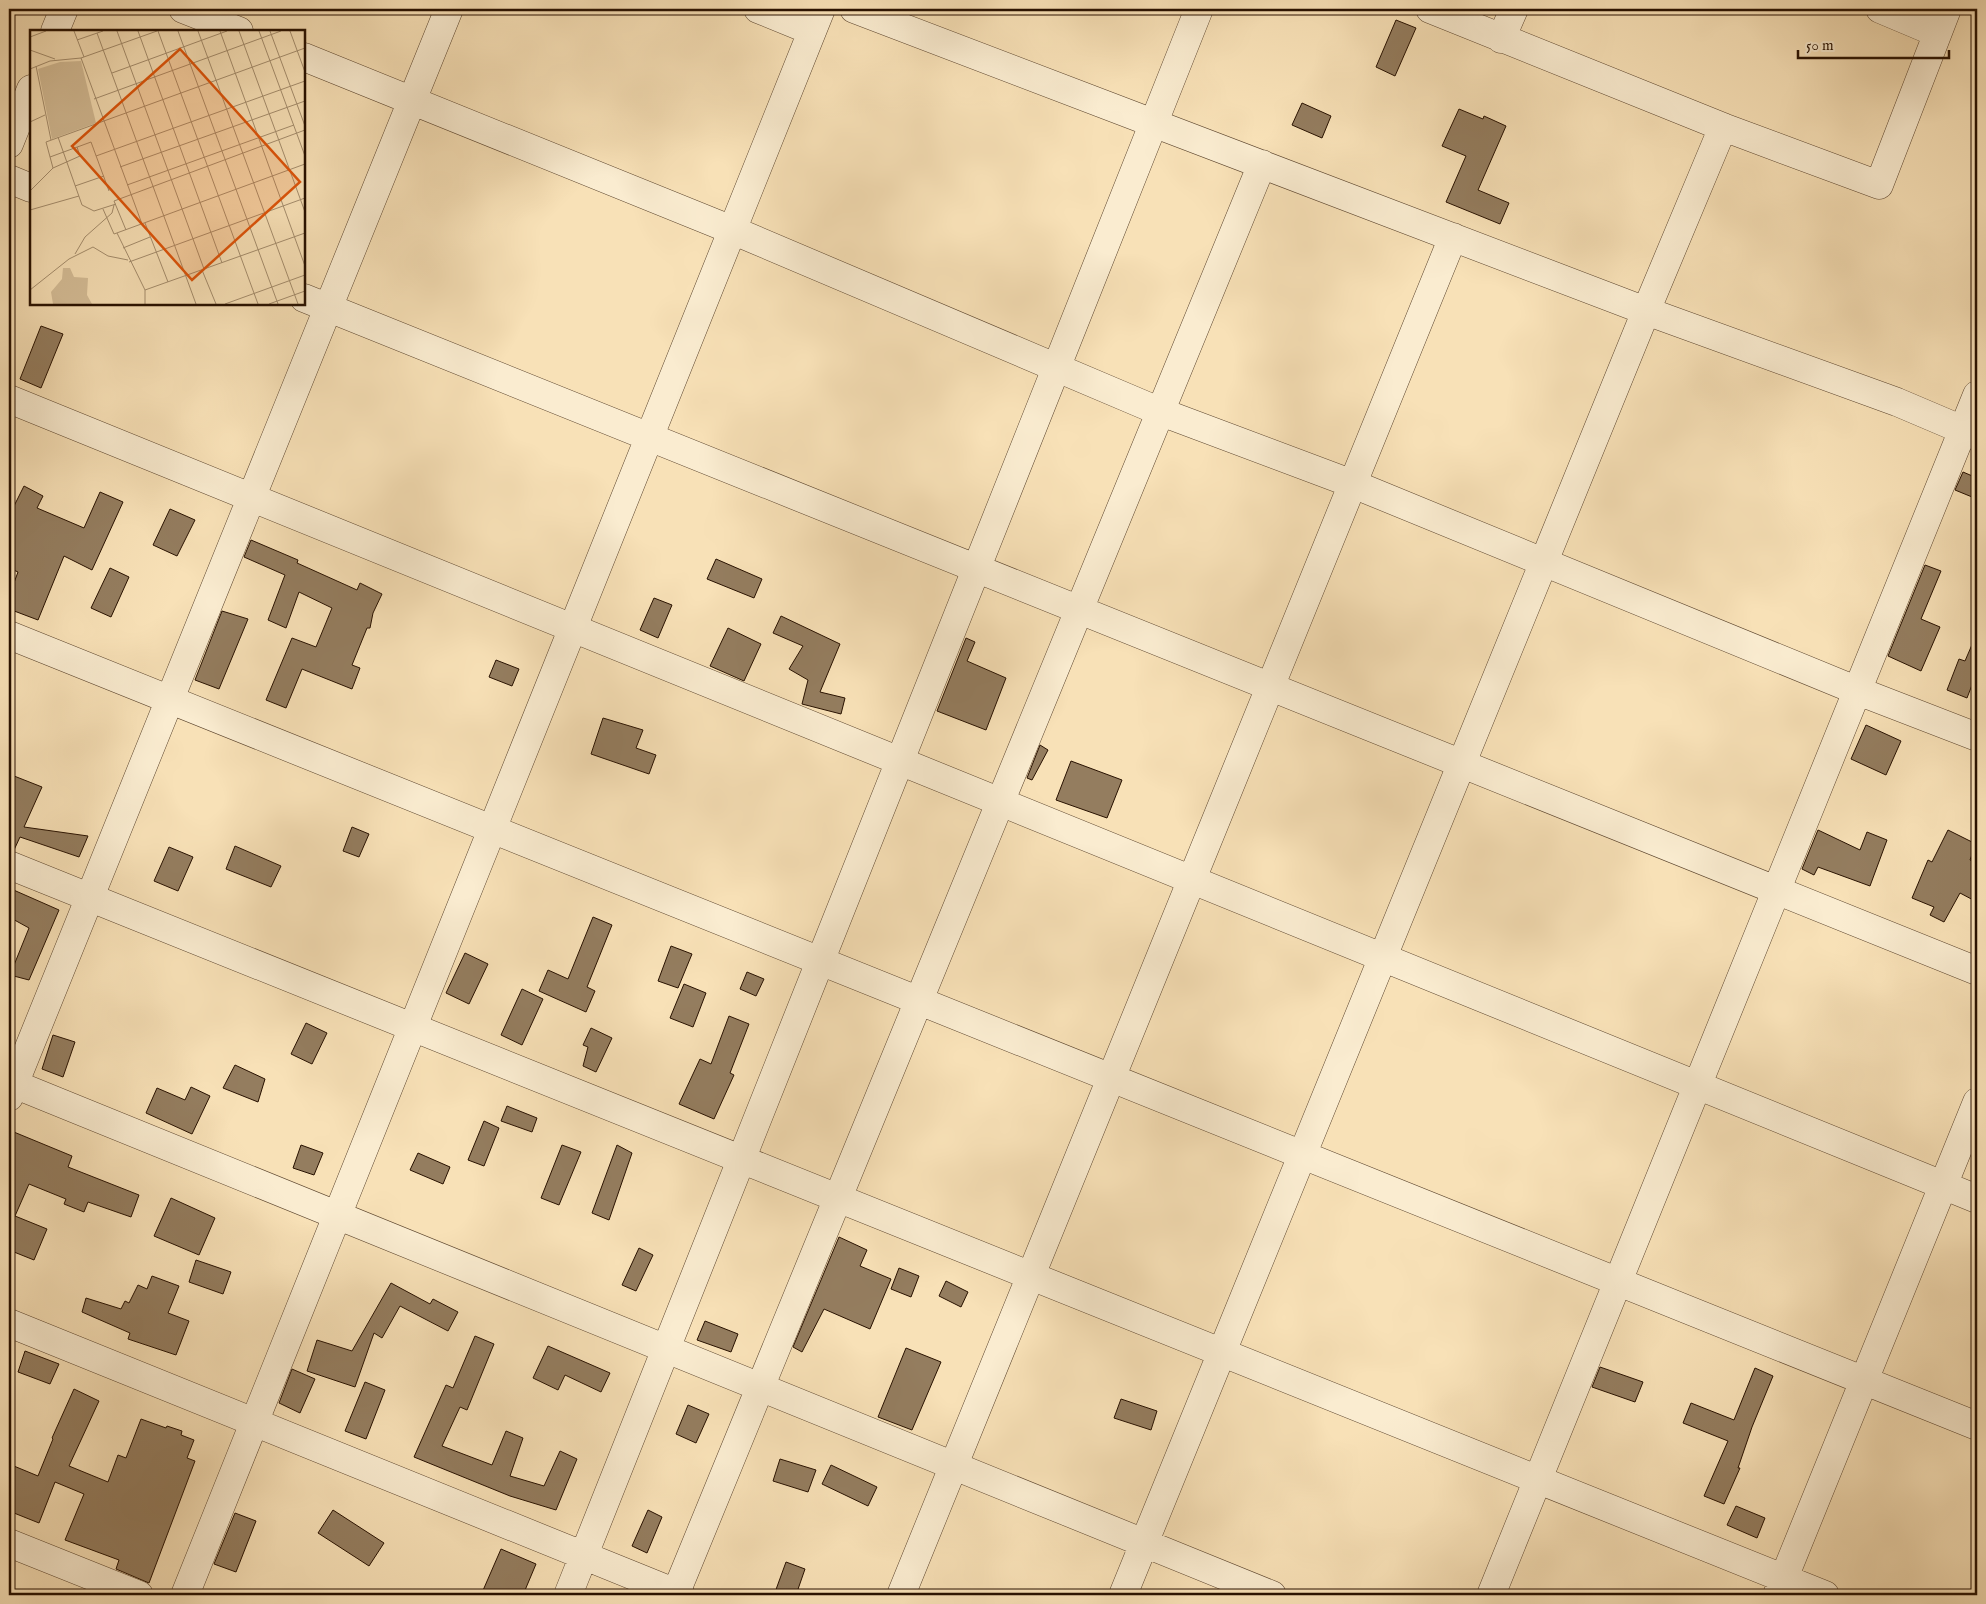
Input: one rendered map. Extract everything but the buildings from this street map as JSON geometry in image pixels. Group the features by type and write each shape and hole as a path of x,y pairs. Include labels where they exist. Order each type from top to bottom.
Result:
{"street":[{"path":"55,30 64,9"},
{"path":"183,9 236,30"},
{"path":"449,9 412,100 316,303 251,498 90,898 11,1088 337,1216 1272,1595"},
{"path":"185,1595 817,20 758,9"},
{"path":"854,9 1646,311 1897,402 1970,433"},
{"path":"568,1595 1199,9"},
{"path":"1430,9 1723,127 1880,185 1942,21 1880,9"},
{"path":"1501,39 1514,9"},
{"path":"305,57 732,230 1161,412 1353,484 1858,691 1977,737"},
{"path":"9,144 30,92"},
{"path":"1123,1595 1646,311 1723,127"},
{"path":"9,1323 677,1595 760,1388 1262,164"},
{"path":"9,179 30,188"},
{"path":"901,1595 1453,237"},
{"path":"316,303 1977,971"},
{"path":"1491,1595 1858,691 1970,433 1977,395"},
{"path":"9,399 1977,1199"},
{"path":"9,635 1977,1426"},
{"path":"9,865 1538,1480 1781,1587 1825,1595"},
{"path":"1781,1587 1977,1102"},
{"path":"9,1543 139,1595"}]}
